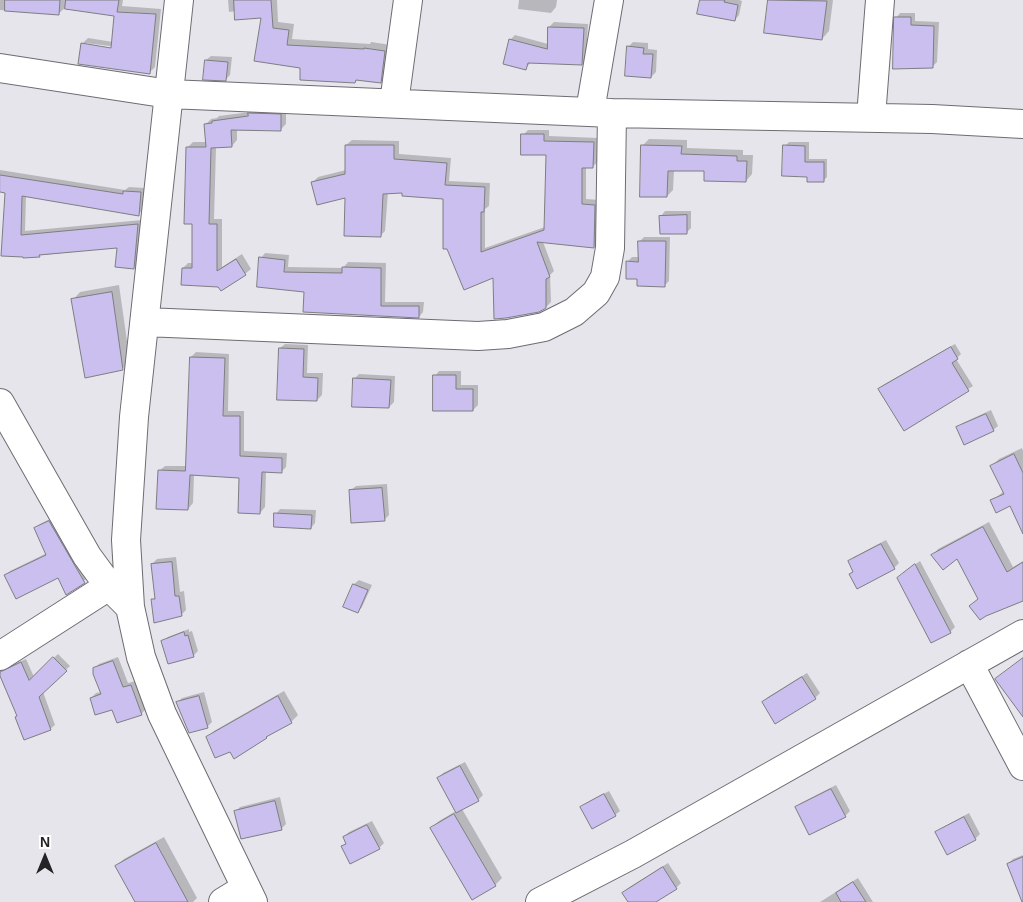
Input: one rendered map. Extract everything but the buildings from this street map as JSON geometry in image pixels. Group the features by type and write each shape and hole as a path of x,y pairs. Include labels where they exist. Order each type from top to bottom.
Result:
{"street":[{"path":"179,0 134,417 126,540 130,607 141,656 162,714 241,897"},
{"path":"394,103 408,0"},
{"path":"145,322 478,336 508,334 544,327 574,312 596,293 605,277 610,248 601,112 609,0"},
{"path":"871,117 880,0"},
{"path":"0,68 169,94 601,112 871,117 1023,124"},
{"path":"0,403 71,530 109,586 130,607"},
{"path":"0,656 109,586"},
{"path":"540,902 633,854 1023,634"},
{"path":"969,664 1023,766"}]}
